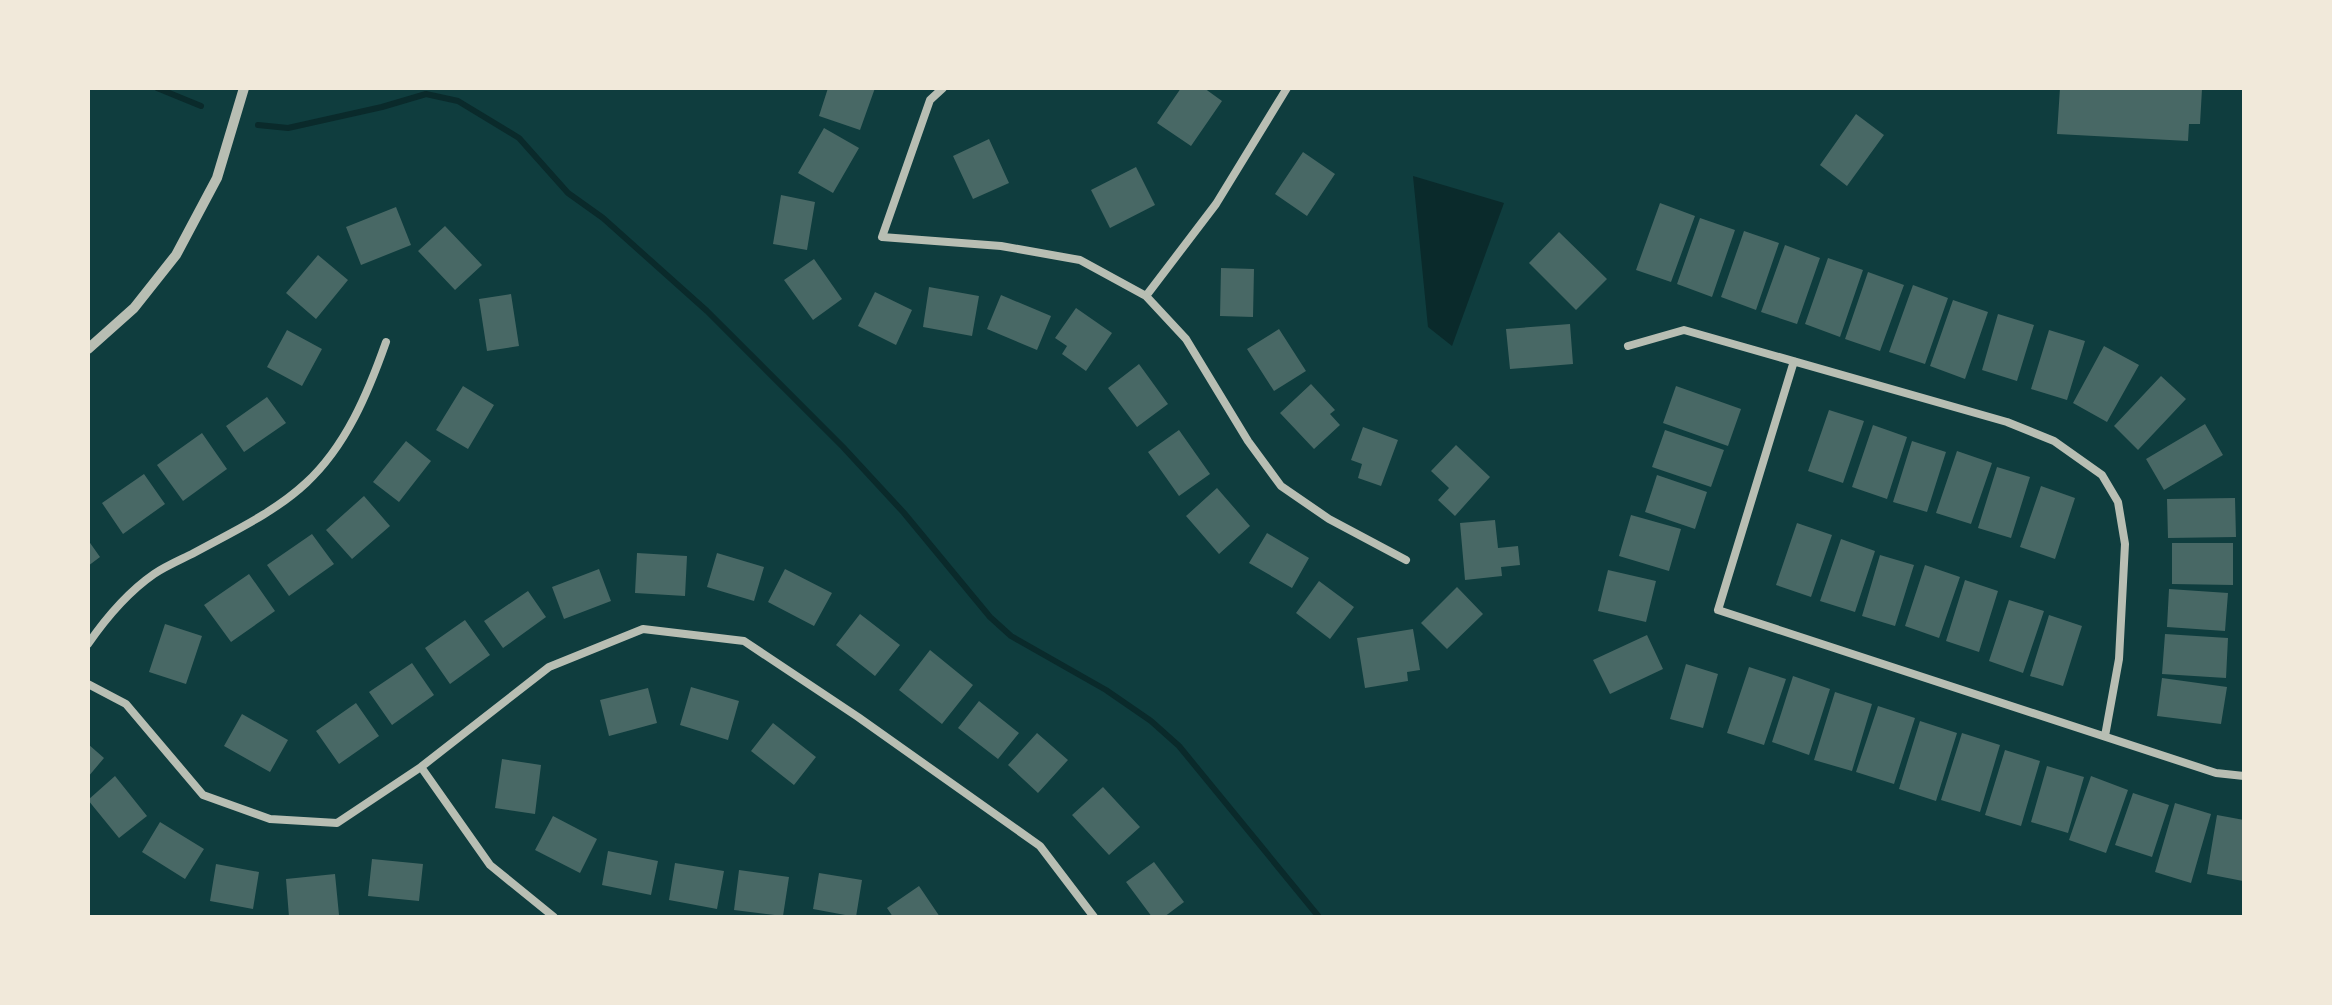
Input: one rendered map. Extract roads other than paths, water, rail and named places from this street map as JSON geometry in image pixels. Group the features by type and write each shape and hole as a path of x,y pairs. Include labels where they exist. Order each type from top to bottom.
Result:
{"street":[{"path":"88,349 134,308 176,255 217,178 244,88"},
{"path":"943,88 930,100 882,237 1001,246 1080,260 1146,296 1186,339 1248,441 1281,486 1329,519 1406,560"},
{"path":"1146,296 1216,204 1287,88"},
{"path":"1628,346 1684,330 2007,422 2054,441 2102,475 2118,502 2125,544 2119,659 2105,736"},
{"path":"88,644 107,616 153,574 267,511 303,486 322,468 350,426 371,385 386,342"},
{"path":"1794,361 1718,610 2216,773 2244,776"},
{"path":"88,684 126,704 203,795 270,819 337,823 421,767 549,667 643,629 744,641 858,717 1040,846 1094,917"},
{"path":"421,767 490,865 554,917"}],"water":[{"path":"1413,176 1504,203 1452,346 1428,327"}],"waterway":[{"path":"157,88 201,106"},
{"path":"258,125 288,128 426,94 458,101 519,138 568,193 603,218 707,311 843,447 904,513 990,617 1011,636 1106,690 1151,721 1179,746 1319,917"}]}
